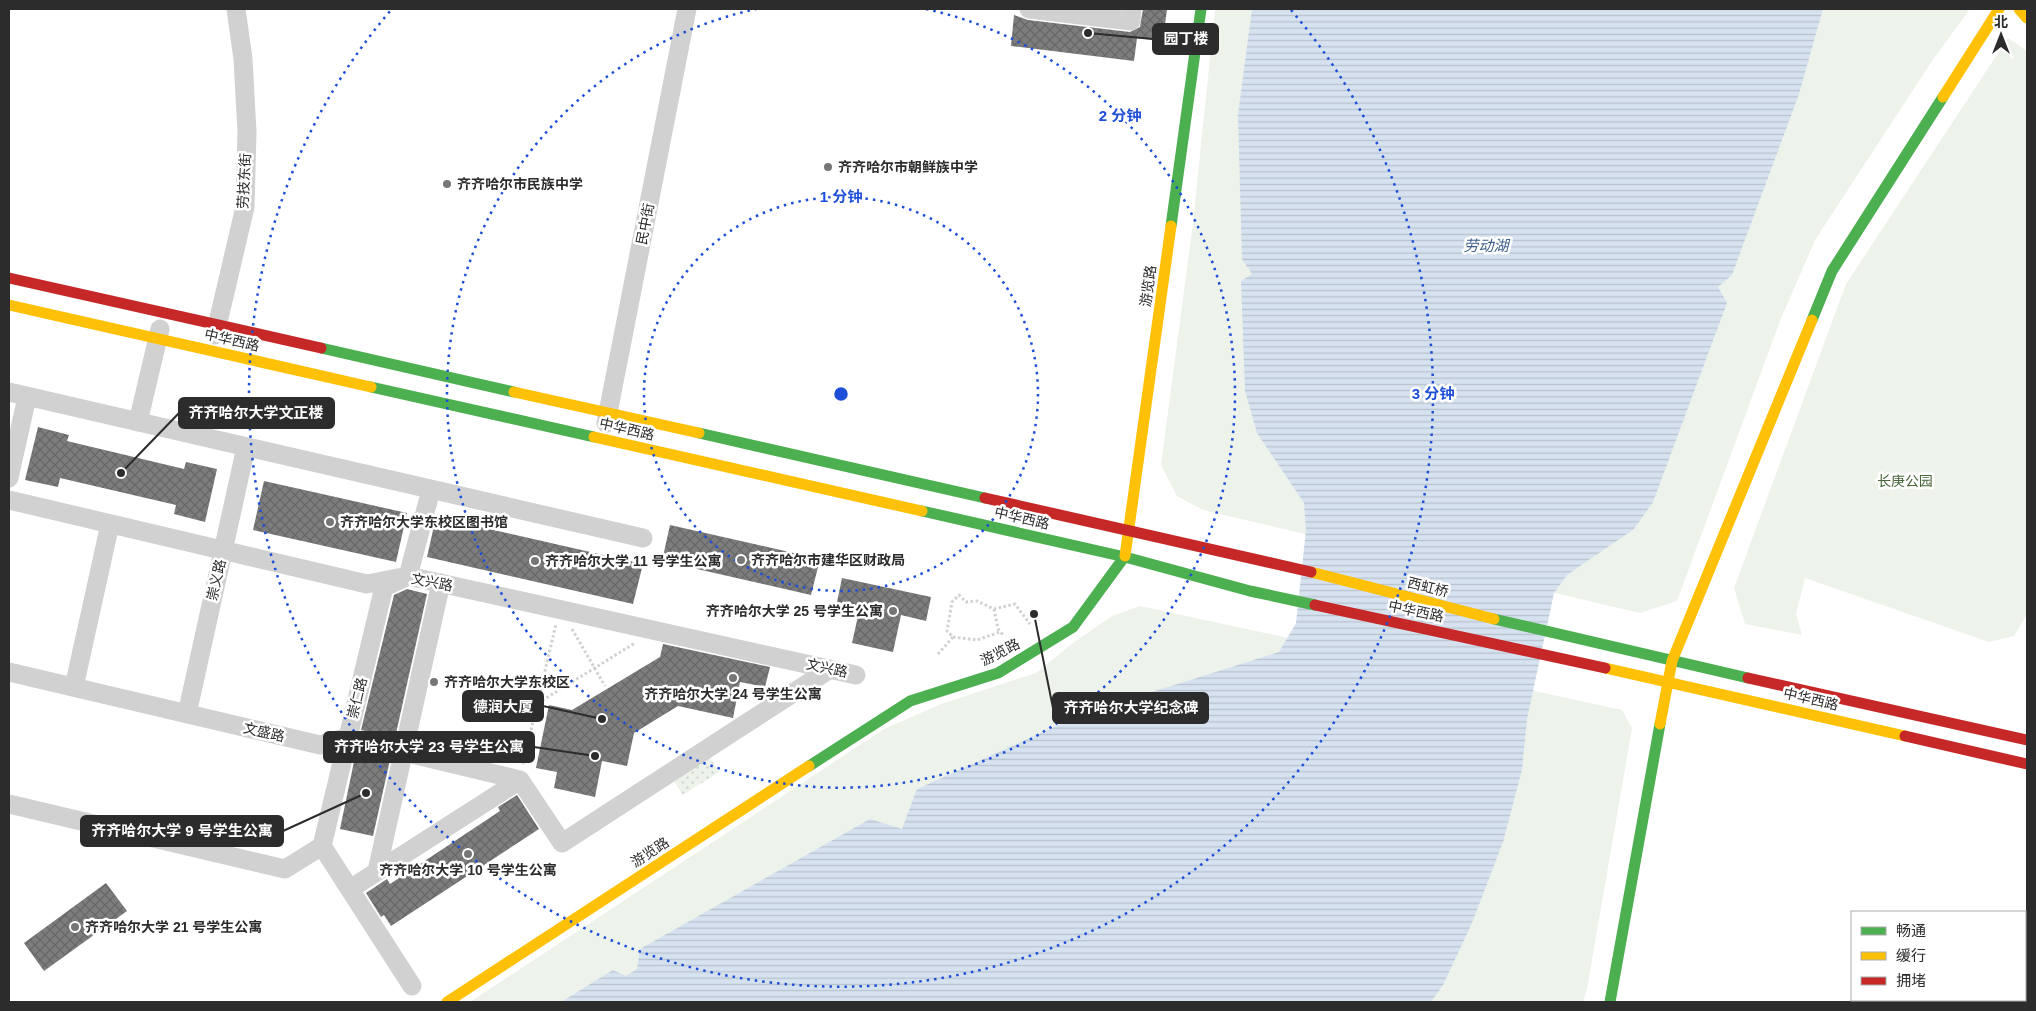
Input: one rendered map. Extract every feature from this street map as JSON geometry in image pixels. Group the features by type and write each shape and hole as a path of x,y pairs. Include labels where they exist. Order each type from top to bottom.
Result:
{"main road":[{"name":"游览路","path":"447,1002 910,701 998,673 1073,627 1125,557 1201,9"},
{"path":"1610,1002 1672,661 1832,271 1999,9"},
{"path":"2019,9 2027,18"},
{"name":"中华西路","path":"9,278 1284,565"},
{"name":"中华西路","path":"9,305 1125,557 1250,592 1561,658 2027,764"},
{"name":"西虹桥","path":"1284,565 1566,637"},
{"name":"中华西路","path":"1566,637 2027,740"}],"street":[{"name":"劳技东街","path":"211,351 245,207 247,132 243,60 236,9"},
{"name":"民中街","path":"603,439 687,9"},
{"path":"1029,9 1131,21 1132,9"},
{"path":"138,422 164,313"},
{"path":"9,478 18,395 643,538"},
{"name":"崇义路","path":"187,714 246,447"},
{"path":"408,576 431,490"},
{"name":"文兴路","path":"9,500 367,584 408,576 856,674"},
{"path":"74,687 110,524"},
{"name":"崇仁路","path":"322,846 384,587 408,576"},
{"path":"378,871 441,583"},
{"path":"350,889 520,780 562,843 830,669"},
{"name":"文盛路","path":"9,672 320,745 347,739 520,780"},
{"path":"9,804 285,869 322,846 412,986"}],"path":[{"path":"1000,632 977,640 953,637 946,631 952,602 959,595 966,602 977,601 994,609 1015,604 1024,614 1025,621 1030,624"},
{"path":"560,609 605,686"},
{"path":"520,780 560,609"},
{"path":"994,609 1000,632 1004,636"},
{"path":"538,704 654,631"},
{"path":"938,654 953,637"}],"green space":[{"path":"1215,9 1970,9 1932,61 1815,240 1780,321 1677,601 1640,613 1203,510 1177,496 1161,465 1193,223"},
{"name":"长庚公园","path":"2008,38 2027,51 2027,614 2014,636 1989,642 1805,578 1796,614 1802,635 1745,624 1734,588 1846,284"},
{"path":"1140,606 1622,710 1632,728 1587,989 1583,1002 470,1002 884,729 941,704 1036,673 1073,643 1112,616"},
{"path":"707,753 719,772 683,795 670,775"}],"water":[{"name":"劳动湖","path":"1252,9 1823,9 1799,94 1732,275 1718,287 1727,303 1653,502 1634,529 1567,575 1554,593 1527,719 1522,770 1503,842 1472,923 1443,985 1431,1002 561,1002 613,970 626,976 637,969 640,949 870,819 902,829 917,789 1085,713 1279,652 1296,623 1306,530 1304,503 1257,433 1245,391 1241,281 1252,274 1242,259 1238,115"}],"building":[{"path":"1143,9 1167,9 1163,41 1137,38 1134,61 1011,46 1014,15 1028,20 1130,32 1140,27"},
{"path":"38,427 69,435 67,441 184,469 186,462 217,469 205,522 174,514 176,505 60,478 58,487 25,480"},
{"name":"齐齐哈尔大学东校区图书馆","path":"264,481 407,513 396,562 253,530"},
{"name":"齐齐哈尔大学 11 号学生公寓","path":"436,517 643,564 633,604 427,557"},
{"name":"齐齐哈尔市建华区财政局","path":"670,525 820,559 811,595 662,561"},
{"name":"齐齐哈尔大学 25 号学生公寓","path":"842,578 931,597 926,621 901,615 893,652 852,643 860,607 837,602"},
{"path":"407,589 427,594 395,738 361,730 394,595"},
{"path":"663,644 770,667 765,687 740,682 733,718 678,706 634,733 627,766 602,761 595,797 554,788 557,772 536,768 549,705 572,710 660,657"},
{"path":"356,752 390,760 373,836 340,829"},
{"name":"齐齐哈尔大学 10 号学生公寓","path":"517,795 539,829 391,926 384,915 381,917 366,893 387,879 390,884 500,811 498,807"},
{"name":"齐齐哈尔大学 21 号学生公寓","path":"106,883 127,911 44,971 24,943"}],"traffic: fast":[{"path":"1171,226 1201,9"},
{"path":"1812,320 1832,271 1943,97"},
{"path":"321,348 514,392"},
{"path":"371,387 594,437"},
{"path":"699,433 985,498"},
{"path":"922,511 1125,557 1250,591 1315,605"},
{"path":"809,766 910,701 998,673 1073,627 1125,556"},
{"path":"1494,619 1748,678"},
{"path":"1610,1002 1660,724"}],"traffic: slow":[{"path":"1943,97 1999,9"},
{"path":"2019,9 2027,18"},
{"path":"1125,556 1171,226"},
{"path":"9,305 371,387"},
{"path":"1660,724 1672,661 1812,320"},
{"path":"514,392 699,433"},
{"path":"594,437 922,511"},
{"path":"1311,572 1494,619"},
{"path":"1605,668 1905,736"},
{"path":"447,1002 809,766"}],"traffic: jam":[{"path":"9,278 321,348"},
{"path":"985,498 1311,572"},
{"path":"1315,605 1605,668"},
{"path":"1748,678 2027,740"},
{"path":"1905,736 2027,764"}],"place":[{"name":"园丁楼","path":"1088,33"},
{"name":"齐齐哈尔市朝鲜族中学","path":"828,167"},
{"name":"齐齐哈尔市民族中学","path":"447,184"},
{"name":"齐齐哈尔大学文正楼","path":"121,473"},
{"name":"齐齐哈尔大学东校区图书馆","path":"330,522"},
{"name":"齐齐哈尔市建华区财政局","path":"741,560"},
{"name":"齐齐哈尔大学 11 号学生公寓","path":"535,561"},
{"name":"齐齐哈尔大学 25 号学生公寓","path":"893,611"},
{"name":"齐齐哈尔大学纪念碑","path":"1034,614"},
{"name":"齐齐哈尔大学 24 号学生公寓","path":"733,678"},
{"name":"齐齐哈尔大学东校区","path":"434,682"},
{"name":"德润大厦","path":"602,719"},
{"name":"齐齐哈尔大学 23 号学生公寓","path":"595,756"},
{"name":"齐齐哈尔大学 9 号学生公寓","path":"366,793"},
{"name":"齐齐哈尔大学 10 号学生公寓","path":"468,854"},
{"name":"齐齐哈尔大学 21 号学生公寓","path":"75,927"}]}
